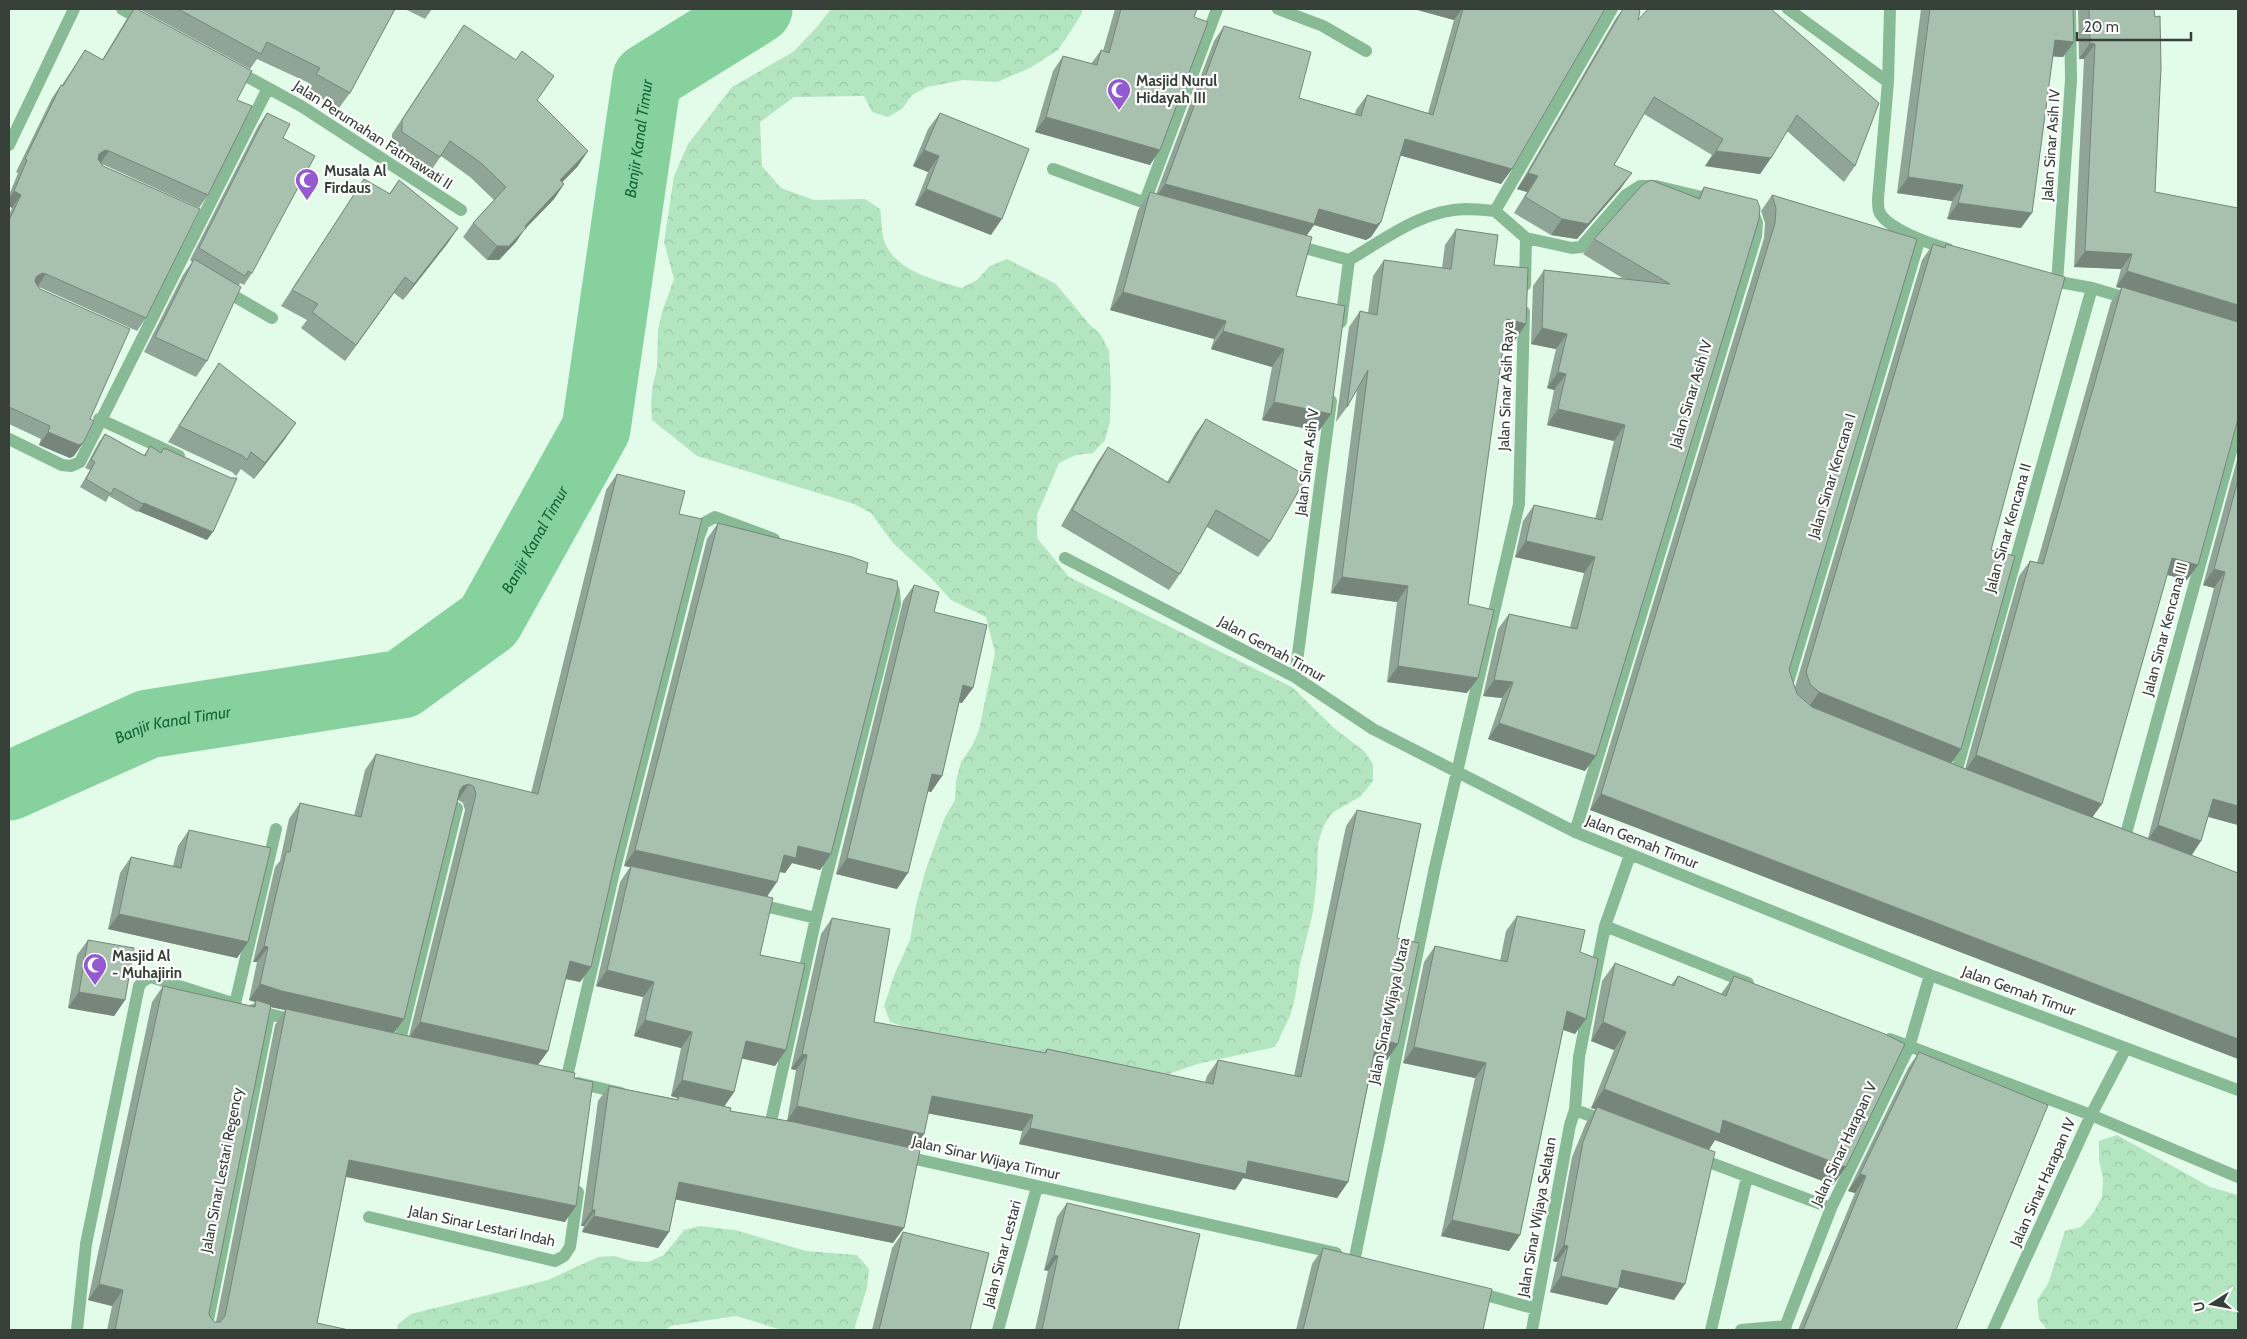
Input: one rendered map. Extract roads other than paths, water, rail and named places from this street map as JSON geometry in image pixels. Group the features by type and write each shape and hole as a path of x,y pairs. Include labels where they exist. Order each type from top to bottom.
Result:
{"street":[{"path":"9,145 74,9"},
{"path":"122,9 158,28"},
{"path":"1144,204 1217,9"},
{"path":"1278,9 1323,26 1366,51"},
{"path":"1495,211 1612,9"},
{"path":"1788,9 1888,82"},
{"path":"1890,9 1888,82 1878,199 1880,212 1886,220 1919,240 1956,252"},
{"name":"Jalan Sinar Asih IV","path":"2057,283 2072,80 2070,9"},
{"name":"Jalan Perumahan Fatmawati II","path":"225,65 301,106 461,210"},
{"path":"9,439 62,465 71,466 80,462 135,339 183,265 197,216 268,88"},
{"path":"1053,168 1144,204 1172,212"},
{"path":"1284,242 1349,260 1417,220 1443,212 1464,209 1495,211 1526,238 1572,248 1581,247 1626,195 1640,186 1656,186 1723,202"},
{"name":"Jalan Sinar Asih IV","path":"1575,832 1756,236 1757,223 1752,209 1742,207"},
{"name":"Jalan Sinar Asih Raya","path":"1458,772 1518,504 1526,238"},
{"name":"Jalan Sinar Kencana I","path":"1792,704 1786,688 1919,240"},
{"path":"1339,337 1349,260"},
{"path":"2039,277 2057,283 2092,288 2147,304"},
{"path":"213,283 272,318"},
{"name":"Jalan Sinar Kencana II","path":"1955,776 2092,288"},
{"name":"Jalan Sinar Asih V","path":"1296,677 1333,386"},
{"path":"99,419 194,463"},
{"name":"Jalan Sinar Kencana III","path":"2124,841 2238,426"},
{"path":"630,1095 591,1091 561,1080 619,873 696,546 704,523 715,517 788,544"},
{"name":"Jalan Gemah Timur","path":"1065,558 1296,677 1373,729 1575,832 1930,975 2238,1090"},
{"path":"770,1126 816,918 895,604 894,591 891,586 888,582 879,578"},
{"name":"Jalan Sinar Wijaya Utara","path":"1360,1259 1435,867 1458,772"},
{"path":"399,1044 457,808"},
{"path":"235,1004 276,829"},
{"name":"Jalan Sinar Wijaya Selatan","path":"1532,1330 1570,1125 1575,1110 1579,1057 1605,926 1630,855"},
{"path":"739,901 816,918"},
{"path":"1605,926 1761,988"},
{"name":"Jalan Sinar Harapan V","path":"1785,1328 1831,1208 1909,1047 1930,975"},
{"path":"77,1330 86,1244 139,986 143,981 151,977 269,1015 306,1023"},
{"name":"Jalan Sinar Lestari Regency","path":"206,1330 269,1015"},
{"path":"1881,1036 2091,1115 2238,1177"},
{"name":"Jalan Sinar Harapan IV","path":"1993,1330 2091,1115 2126,1048"},
{"path":"1575,1110 1620,1127"},
{"path":"1684,1152 1831,1208"},
{"name":"Jalan Sinar Wijaya Timur","path":"894,1154 1360,1259"},
{"path":"1711,1330 1747,1177"},
{"name":"Jalan Sinar Lestari Indah","path":"369,1218 556,1261 564,1256 570,1248 579,1181"},
{"name":"Jalan Sinar Lestari","path":"998,1330 1037,1187"},
{"path":"1460,1287 1536,1309"},
{"path":"1741,1330 1785,1328"}],"waterway":[{"name":"Banjir Kanal Timur","path":"9,786 148,724 402,684 489,621 596,429 647,78 758,9"}],"place":[{"name":"Masjid Nurul Hidayah III","path":"1119,111"},
{"name":"Musala Al Firdaus","path":"307,201"},
{"name":"Masjid Al - Muhajirin","path":"95,986"}]}
